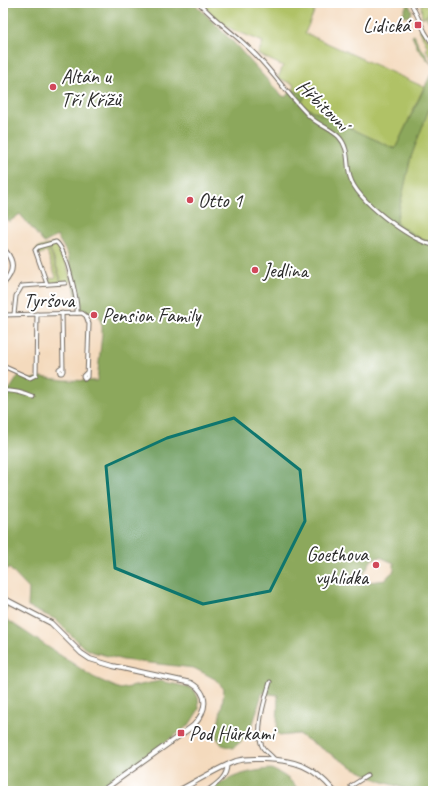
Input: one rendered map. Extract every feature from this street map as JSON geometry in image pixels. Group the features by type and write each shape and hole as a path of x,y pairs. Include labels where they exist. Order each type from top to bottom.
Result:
{"street":[{"name":"Hřbitovní","path":"199,3 257,55 310,117 332,131 340,139 345,146 347,153 352,182 356,190 368,203 396,225 427,243 433,244"},
{"path":"411,3 433,45"},
{"path":"47,284 35,250 38,247 56,242 60,246 68,266 77,302 77,313"},
{"path":"3,248 11,259 12,270 9,278 3,284"},
{"path":"14,314 16,296 21,287 47,284 65,284"},
{"path":"62,313 63,366"},
{"name":"Tyršova","path":"3,315 82,313 88,320 87,372"},
{"path":"3,366 25,377 30,378 36,375 37,314"},
{"path":"3,391 10,390 21,392 33,397"},
{"path":"3,598 51,622 81,653 90,659 113,666 160,675 191,683 198,687 203,694 205,702 203,712 199,720 193,726 102,791"},
{"path":"270,682 259,727 263,748 274,759"},
{"path":"178,791 227,765 251,758 291,761 304,765 318,774 334,791"},
{"path":"207,791 224,777 227,772 227,765"},
{"path":"351,786 367,776"}],"highlighted area":[{"path":"234,418 300,470 305,521 270,591 203,604 115,568 106,466 167,438"}],"green space":[{"path":"3,3 194,3 233,42 280,94 285,97 293,90 305,95 301,105 395,149 431,74 433,78 433,98 411,157 396,223 419,238 433,243 433,791 413,791 380,781 354,768 298,734 279,736 277,730 278,695 262,693 250,734 233,748 222,745 216,737 224,689 215,679 194,668 123,660 93,652 83,647 55,619 28,607 29,589 9,568 3,570 3,390 10,389 19,375 28,380 40,377 64,380 97,381 102,326 98,313 79,310 68,255 57,236 44,243 20,214 9,222 3,211","holes":["380,557 394,563 394,571 386,580 369,582 359,581 372,559"]},
{"path":"203,3 318,3 305,33 424,87 395,149 301,105 305,95 293,90 295,85 278,78 283,66 258,54 263,42 239,33 223,24 209,13"},
{"path":"408,3 412,11 410,16 407,17 404,16 403,13"},
{"path":"424,3 426,6 433,3 433,29 426,17 430,10 426,16 422,18 421,5"},
{"path":"419,29 421,29 433,48 433,57 430,56 426,49 428,48"},
{"path":"414,35 421,50 423,50 432,65 418,49 412,36"},
{"path":"433,98 433,243 419,238 396,223 411,157"},
{"path":"54,243 58,245 67,266 71,282 59,282 61,279 49,245"},
{"path":"48,245 60,279 58,283 48,283 47,280 56,277 47,252 49,251 37,255 36,251 38,248"},
{"path":"3,603 8,606 3,617"},
{"path":"3,617 93,677 120,689 160,681 188,687 195,691 198,698 199,709 189,725 99,791 3,791"},
{"path":"271,769 287,778 299,791 210,791 231,778 239,775"}],"place":[{"name":"Lidická","path":"418,25"},
{"name":"Altán u Tří Křížů","path":"53,87"},
{"name":"Otto 1","path":"190,200"},
{"name":"Jedlina","path":"255,270"},
{"name":"Pension Family","path":"94,315"},
{"name":"Goethova vyhlidka","path":"376,565"},
{"name":"Pod Hůrkami","path":"181,733"}]}
